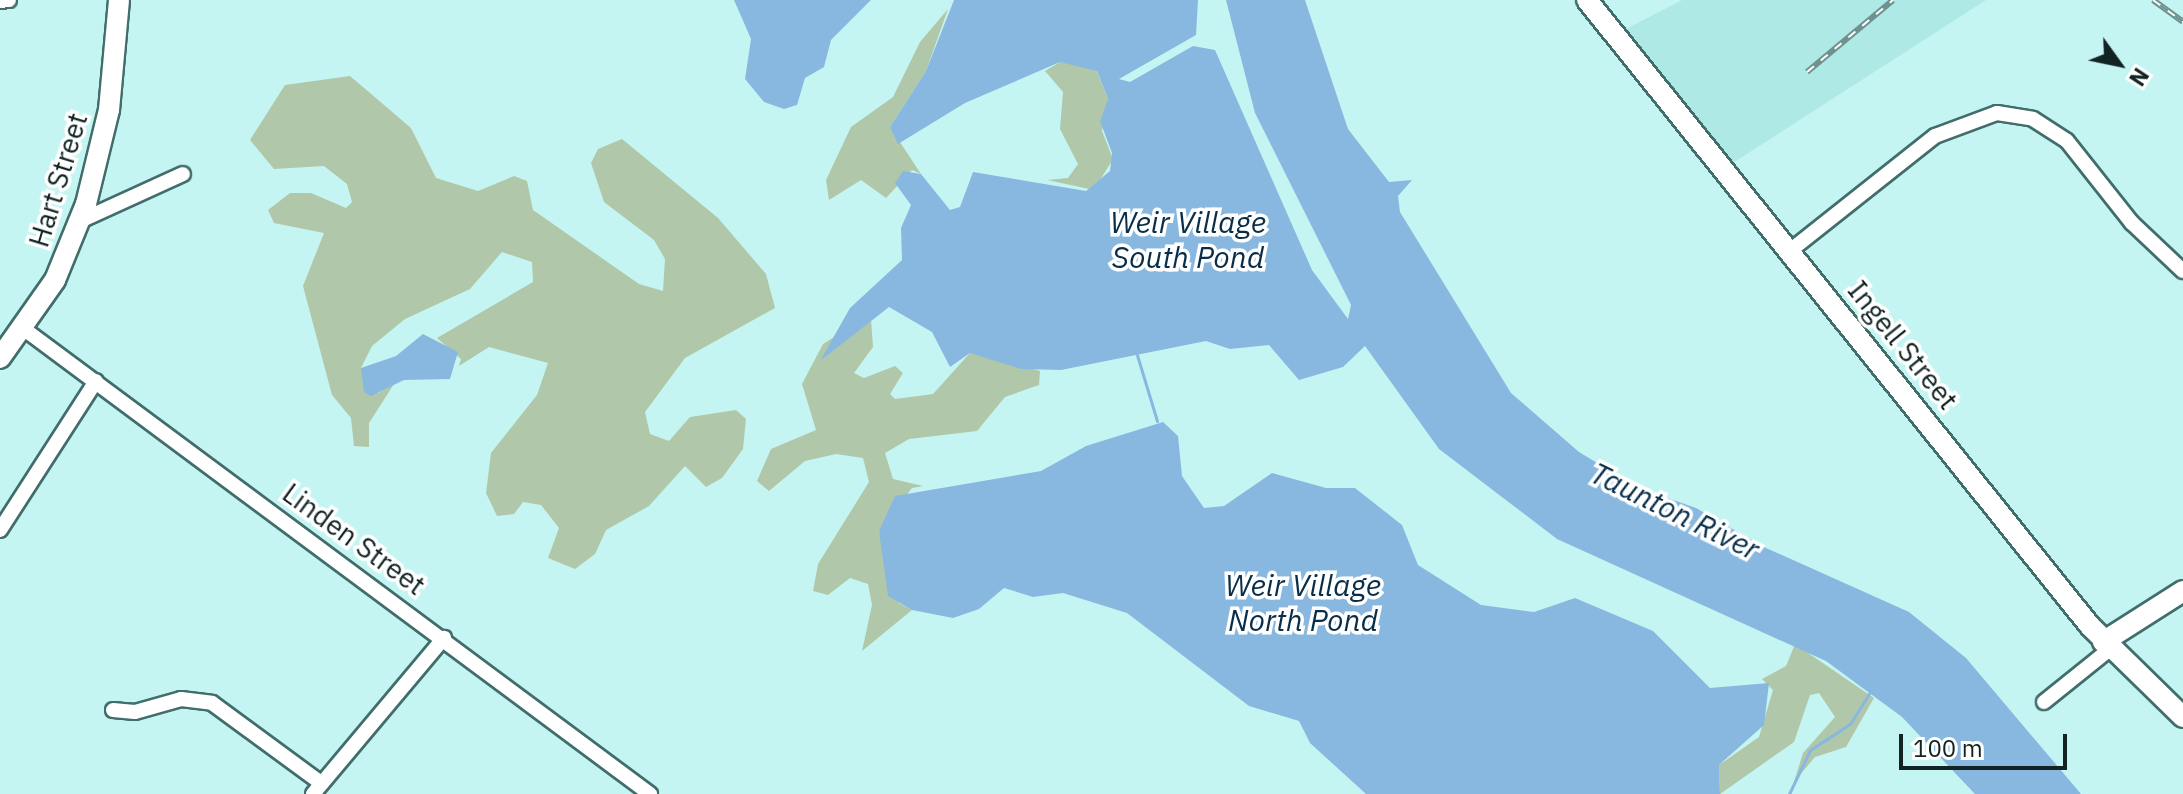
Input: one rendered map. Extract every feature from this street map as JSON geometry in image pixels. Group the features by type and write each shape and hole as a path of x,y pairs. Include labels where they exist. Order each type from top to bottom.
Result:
{"street":[{"path":"0,1 9,0"},
{"name":"Hart Street","path":"0,358 24,329 80,221 107,120 119,0"},
{"name":"Ingell Street","path":"1587,0 2107,645 2183,717"},
{"path":"1791,250 1935,136 1997,113 2033,119 2067,141 2132,223 2183,271"},
{"path":"80,221 183,174"},
{"name":"Linden Street","path":"24,329 650,794"},
{"path":"0,530 96,381"},
{"path":"2044,702 2107,645 2183,591"},
{"path":"113,710 135,712 181,699 212,703 317,788 444,638"}],"shaded area":[{"path":"1682,0 1986,0 1733,163 1624,30"}],"green space":[{"path":"948,9 926,71 890,127 921,174 912,170 886,198 861,180 829,200 826,180 851,127 893,97 920,42"},
{"path":"1060,62 1095,67 1108,99 1102,131 1113,159 1094,190 1047,180 1068,178 1078,164 1060,129 1063,92 1045,71"},
{"path":"350,76 411,128 436,178 478,191 514,176 527,181 533,210 639,284 663,291 665,259 654,240 604,202 591,163 598,149 622,139 718,218 766,274 775,308 685,358 645,412 650,434 669,441 690,417 736,410 746,419 743,449 722,478 706,487 685,466 649,506 606,530 595,554 575,569 548,558 559,528 541,505 523,502 514,514 497,516 486,493 491,453 537,395 548,363 489,347 459,366 461,359 437,338 533,282 532,262 502,252 470,289 405,319 372,346 361,368 378,393 394,384 369,423 369,447 354,446 351,418 332,395 303,286 324,233 274,223 268,210 290,193 311,193 346,208 352,202 347,184 324,166 274,169 250,140 285,85"},
{"path":"871,319 873,347 854,373 864,378 895,366 903,373 890,394 895,399 933,394 970,353 1040,371 1039,385 1005,397 977,431 909,439 885,453 893,479 923,486 912,488 879,531 899,603 912,610 862,651 872,605 868,584 850,578 828,595 813,591 818,564 869,482 863,458 836,454 805,461 769,491 757,481 771,449 816,430 802,384 823,344 834,337 821,360"},
{"path":"1795,644 1874,698 1846,747 1815,757 1794,782 1803,753 1835,717 1819,693 1810,695 1794,742 1720,794 1719,765 1759,737 1773,690 1762,679 1786,666"}],"water":[{"path":"734,0 871,0 831,40 824,67 805,78 797,105 784,109 764,102 745,79 751,39"},
{"path":"954,0 1198,0 1196,35 1119,79 1130,82 1193,46 1215,50 1312,270 1348,319 1351,305 1255,113 1226,0 1305,0 1348,129 1389,182 1412,180 1398,196 1400,212 1511,393 1579,452 1637,487 1696,508 1766,548 1909,612 1966,658 2081,794 1975,794 1902,717 1826,661 1557,539 1439,449 1365,346 1343,367 1299,380 1269,345 1230,349 1206,341 1061,370 1021,369 970,353 950,367 932,332 889,307 820,361 850,308 902,260 901,228 911,205 895,183 903,171 921,174 950,210 960,207 973,172 1086,191 1110,171 1112,153 1100,121 1108,99 1097,71 1060,62 965,103 898,144 890,127 926,71"},
{"path":"423,334 458,352 450,379 404,380 371,396 364,392 361,368 396,356"},
{"name":"Weir Village North Pond","path":"1163,422 1178,436 1182,476 1204,508 1224,506 1272,473 1326,488 1355,488 1402,525 1418,565 1481,605 1534,612 1575,598 1653,631 1710,688 1769,683 1764,725 1719,765 1720,794 1366,794 1310,743 1299,721 1249,706 1127,613 1063,593 1033,597 1004,588 979,609 953,618 912,610 888,596 879,531 895,496 1041,471 1086,446"}],"waterway":[{"path":"1137,355 1157,421"},
{"path":"1789,794 1810,750 1850,724 1869,693"}],"railway":[{"path":"1807,72 1893,0"},
{"path":"2153,0 2183,22"}],"water label":[{"name":"Weir Village South Pond","path":"1188,239"},
{"name":"Taunton River","path":"1675,511"}]}
